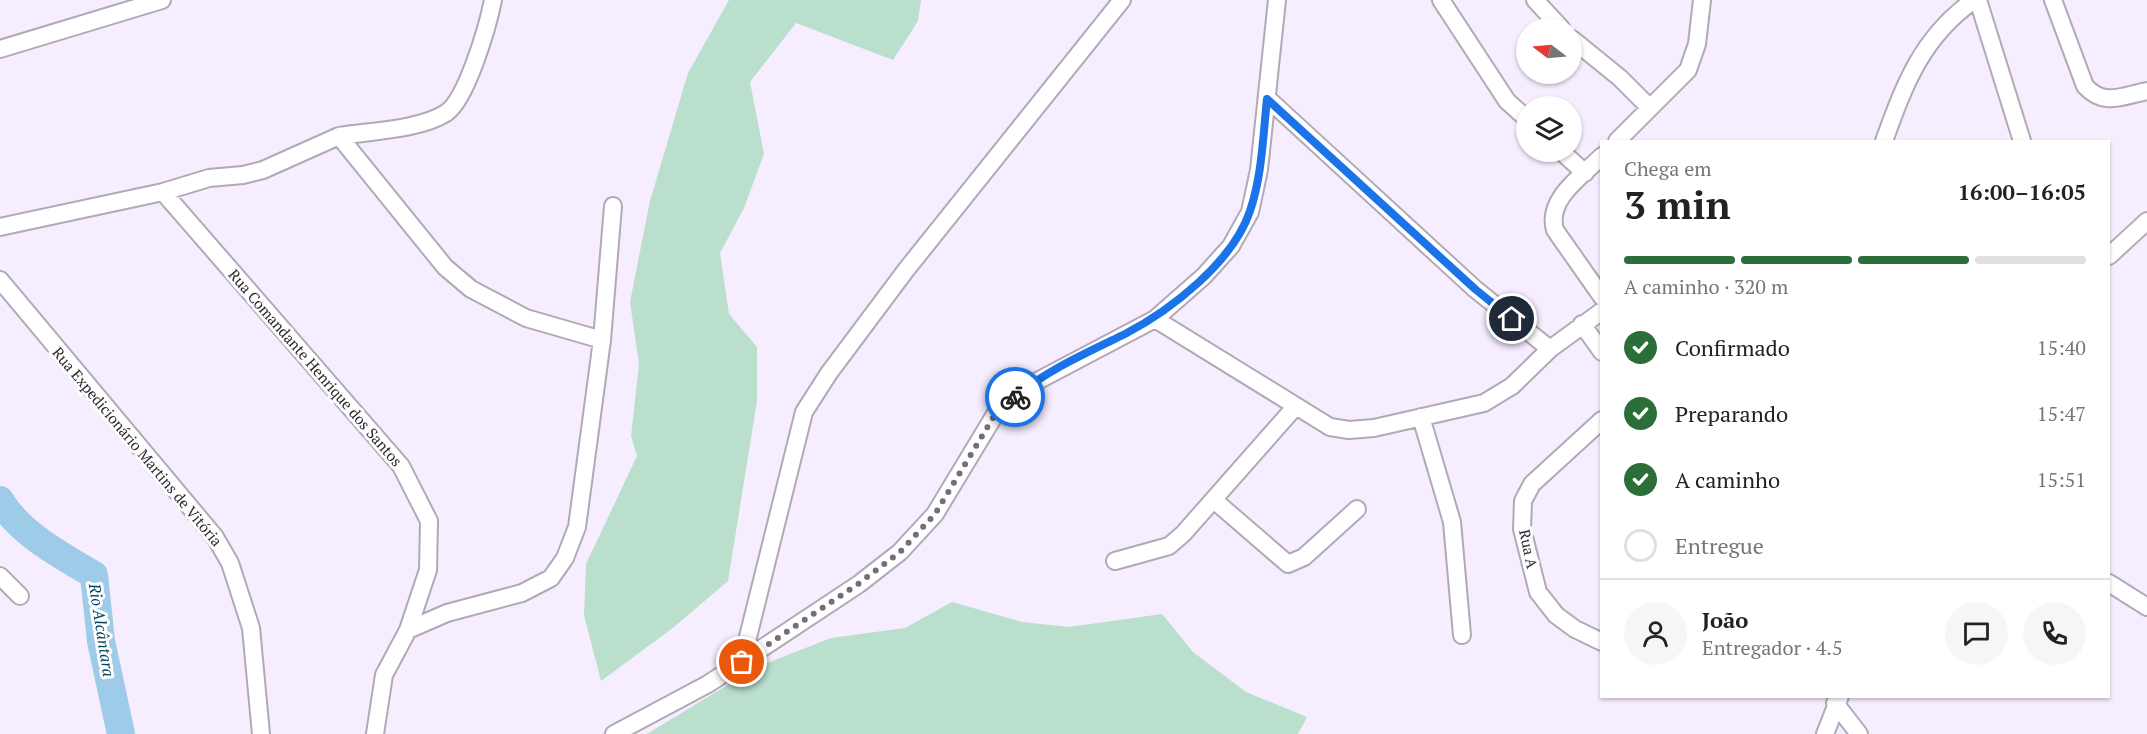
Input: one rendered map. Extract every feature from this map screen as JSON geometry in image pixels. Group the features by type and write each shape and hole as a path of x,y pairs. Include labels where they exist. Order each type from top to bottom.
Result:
{"street":[{"path":"0,49 162,0"},
{"path":"0,227 163,192 209,178 243,175 263,170 339,136 392,129 447,112 460,94 487,30 493,0"},
{"path":"742,662 790,477 797,432 804,412 829,373 906,270 1122,0"},
{"path":"614,734 708,684 858,584 900,552 935,514 996,413 1026,387 1155,319 1204,276 1231,246 1250,212 1259,170 1277,0"},
{"path":"1441,0 1508,101 1516,109"},
{"path":"1535,0 1552,18"},
{"path":"1618,140 1688,70 1697,44 1702,0"},
{"path":"1884,140 1912,68 1935,35 1955,13 1976,0 2022,140"},
{"path":"2053,0 2085,86 2094,96 2106,100 2147,91"},
{"path":"1582,47 1620,78 1650,108"},
{"path":"1267,99 1475,289 1550,349"},
{"path":"339,136 445,267 471,289 526,318 602,340"},
{"path":"1600,158 1560,199 1551,218 1555,230 1600,294"},
{"path":"1573,162 1585,173"},
{"name":"Rua Comandante Henrique dos Santos","path":"163,192 401,466 429,521 428,570 408,630 384,675 375,734"},
{"path":"408,630 447,613 522,593 551,578 565,558 577,527 602,340 613,206"},
{"path":"2110,255 2144,228"},
{"name":"Rua Expedicionário Martins de Vitória","path":"0,280 39,330 215,537 230,563 251,628 261,734"},
{"path":"1155,319 1330,427 1349,430 1374,428 1484,403 1512,386 1550,349 1600,312"},
{"path":"1582,324 1600,349"},
{"path":"1116,561 1169,546 1215,501 1296,406"},
{"path":"1422,417 1452,522 1462,635"},
{"name":"Rua A","path":"1600,422 1532,484 1523,501 1522,529 1538,592 1556,615 1575,629 1600,641"},
{"path":"1215,501 1288,564 1304,557 1357,509"},
{"path":"0,576 20,596"},
{"path":"2110,584 2147,607"},
{"path":"1825,734 1838,700"},
{"path":"1838,700 1859,734"}],"green space":[{"path":"729,0 921,0 918,21 893,60 796,23 750,82 764,154 744,208 720,253 729,314 757,347 757,401 728,581 674,627 601,681 584,615 586,564 637,456 631,436 639,364 630,302 650,201 688,73"},
{"path":"952,602 1022,622 1069,627 1162,614 1193,652 1246,692 1307,717 1298,734 647,734 757,667 831,638 905,628"}],"waterway":[{"name":"Rio Alcântara","path":"0,500 8,512 30,533 94,575 101,641 121,734"}],"way so far":[{"path":"742,662 858,584 900,552 935,514 976,442 996,413 1015,397"}],"route":[{"path":"1015,397 1026,387 1074,360 1155,319 1204,276 1231,246 1250,212 1259,170 1267,99 1336,159 1475,289 1512,319"}]}
